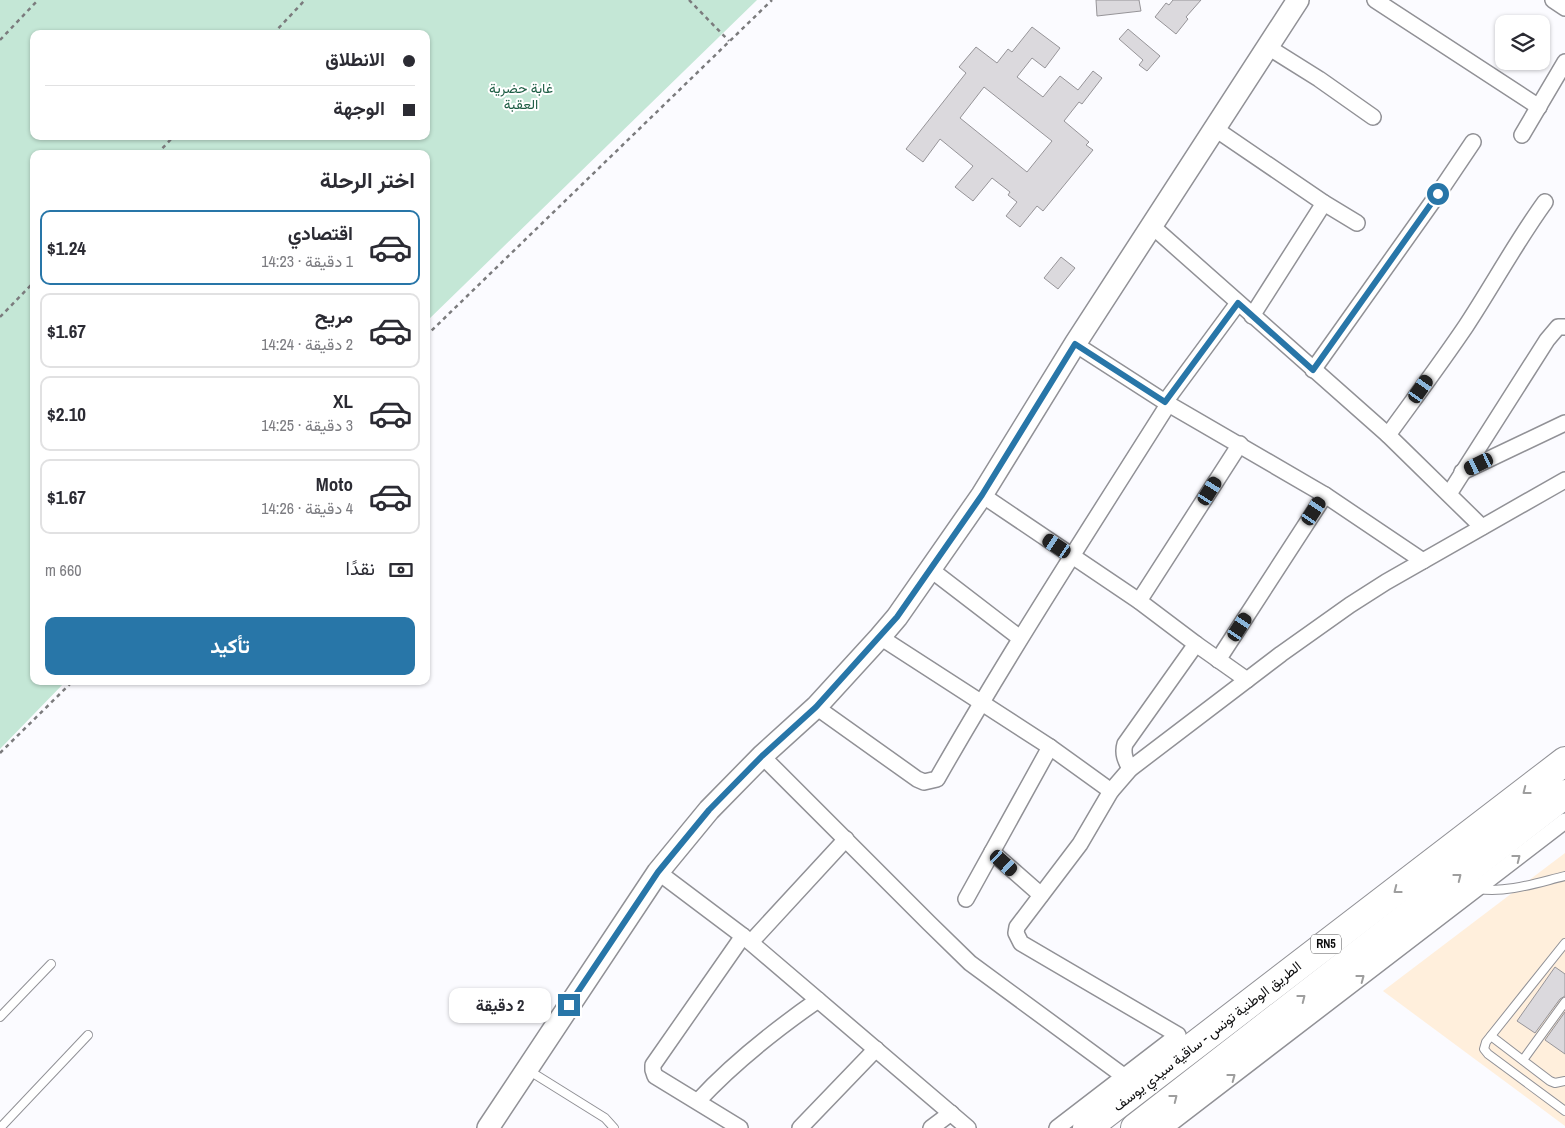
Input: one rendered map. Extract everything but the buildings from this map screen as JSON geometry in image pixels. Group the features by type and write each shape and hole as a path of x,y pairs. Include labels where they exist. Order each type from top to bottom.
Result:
{"highway":[{"name":"الطريق الوطنية تونس - ساقية سيدي يوسف","path":"1087,1128 1565,761"},
{"name":"الطريق الوطنية تونس - ساقية سيدي يوسف","path":"1135,1128 1565,794"}],"street":[{"path":"488,1128 658,872 709,810 762,756 816,707 897,617 982,495 1075,344 1298,0"},
{"path":"1375,0 1540,106"},
{"path":"1552,0 1565,8"},
{"path":"1268,47 1319,79 1373,117"},
{"path":"1522,135 1565,62"},
{"path":"1214,128 1324,203 1357,223"},
{"path":"1313,370 1438,194 1472,142"},
{"path":"1388,435 1465,327 1500,273 1525,229 1545,202"},
{"path":"1252,316 1324,203"},
{"path":"1152,226 1388,435 1482,527"},
{"path":"816,707 917,779 924,782 937,779 1020,638 1167,402 1238,303"},
{"path":"1449,494 1547,340 1558,327 1565,327"},
{"path":"1075,344 1167,402 1325,495 1423,561"},
{"path":"1462,472 1565,423"},
{"path":"1139,601 1240,444"},
{"path":"1058,1128 1178,1035 1021,943 1016,933 1017,927 1080,844 1111,791 1130,769 1315,629 1386,582 1565,480"},
{"path":"982,495 1139,601 1247,680"},
{"path":"1218,660 1325,495"},
{"path":"930,569 1020,638"},
{"path":"880,637 1050,747 1111,791"},
{"path":"1130,769 1123,750 1125,744 1196,644"},
{"path":"966,899 1050,747"},
{"path":"762,756 970,963 1125,1077"},
{"path":"1165,1128 1478,889 1565,820"},
{"path":"740,1128 655,1076 653,1065 747,939 846,839"},
{"path":"992,852 1041,896"},
{"path":"658,872 747,939 968,1128"},
{"path":"698,1101 746,1054 775,1030 818,1000"},
{"path":"800,1128 876,1049"},
{"path":"931,1128 951,1113"}],"lane":[{"path":"1478,889 1509,890 1565,876"},
{"path":"1565,944 1484,1045 1486,1052 1565,1112"},
{"path":"0,1018 51,964"},
{"path":"1523,1060 1565,1002"},
{"path":"0,1128 88,1035"},
{"path":"1491,1036 1550,1080 1555,1083 1565,1081"},
{"path":"526,1069 605,1118 614,1128"}],"path":[{"path":"0,40 38,0"},
{"path":"277,30 305,0"},
{"path":"689,0 729,42"},
{"path":"430,332 772,0"},
{"path":"161,150 170,140"},
{"path":"0,316 30,286"},
{"path":"0,752 69,685"}],"shaded area":[{"path":"1565,853 1565,1126 1383,991"}],"green space":[{"name":"غابة حضرية العقبة","path":"0,0 757,0 430,318 430,150 30,150 30,685 62,685 0,749"}],"route":[{"path":"569,1005 658,872 709,810 762,756 816,707 897,617 982,495 1075,344 1165,402 1238,303 1313,370 1438,194"}]}
